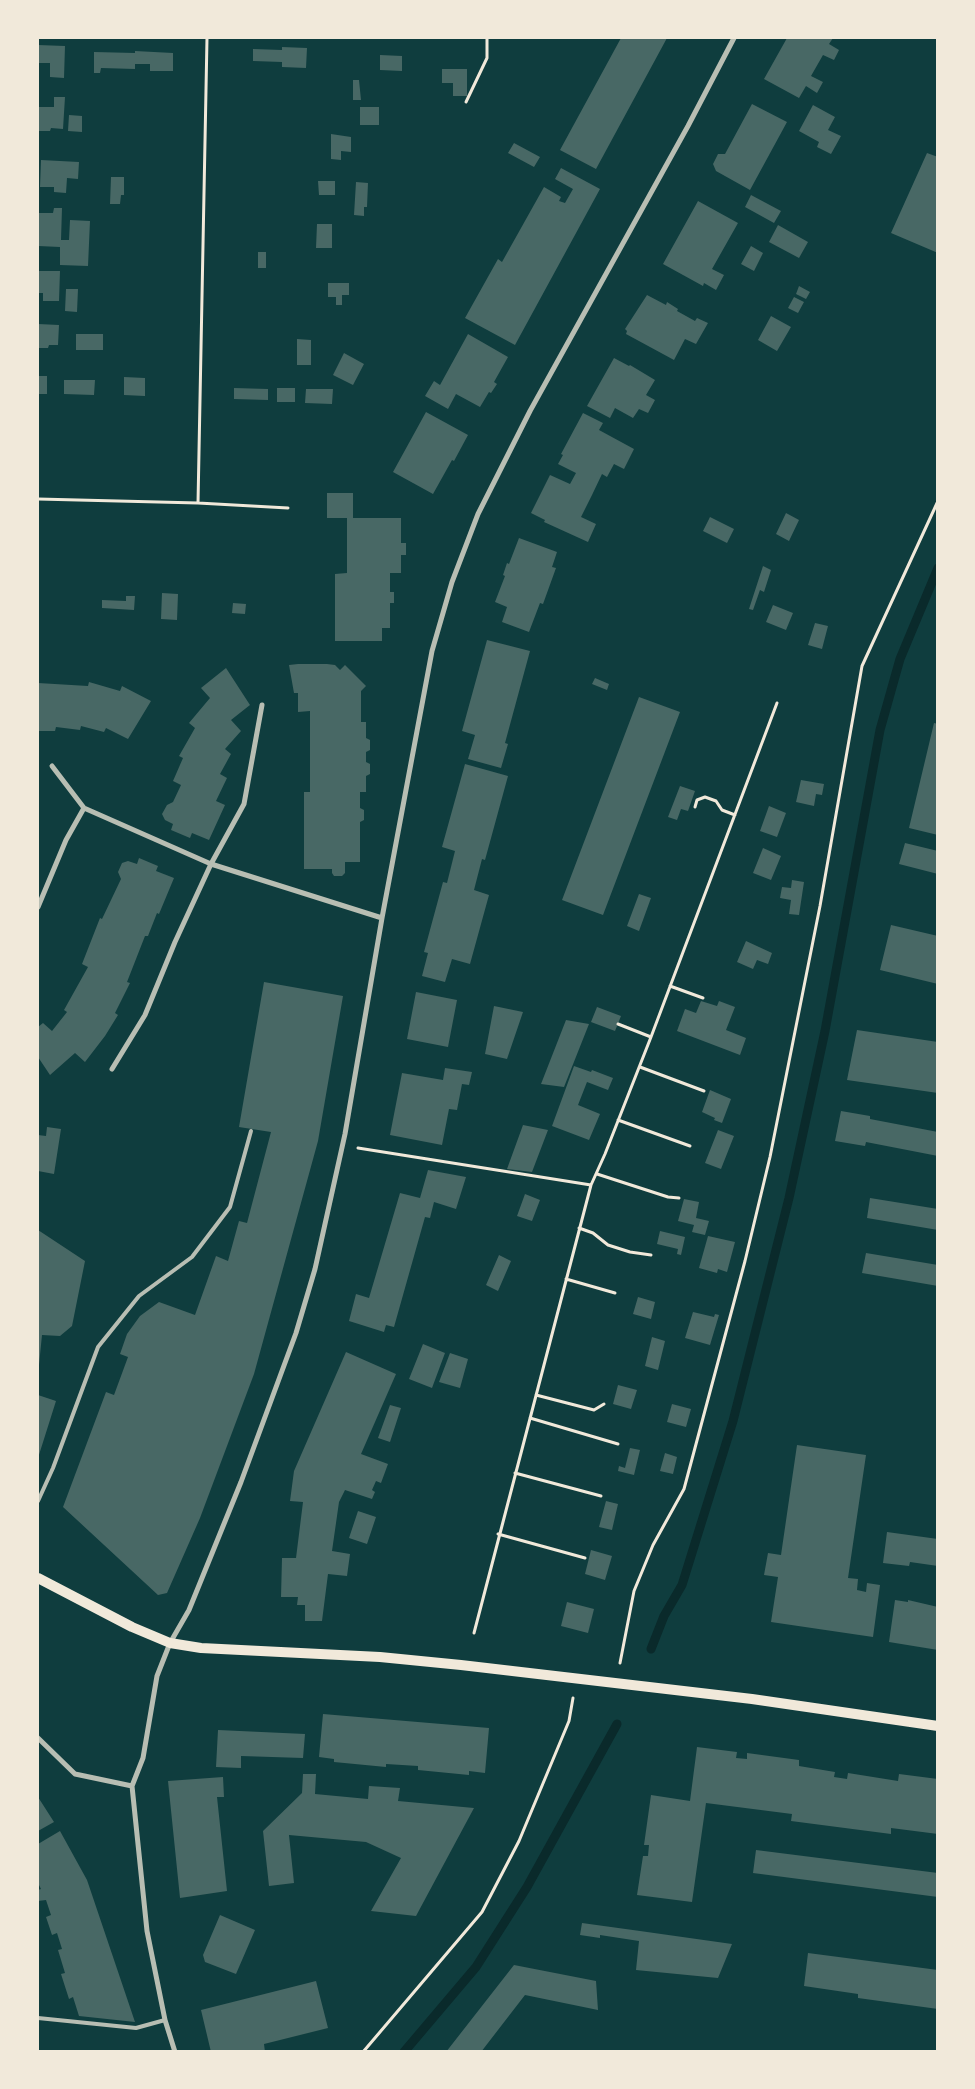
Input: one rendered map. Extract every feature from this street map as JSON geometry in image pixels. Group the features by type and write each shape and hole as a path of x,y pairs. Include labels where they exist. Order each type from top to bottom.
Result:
{"main road":[{"path":"38,1578 132,1627 170,1643 232,1651 380,1657 576,1678 752,1699 938,1726"}],"street":[{"path":"174,2052 147,1931 132,1786 143,1758 157,1676 170,1643 193,1601 241,1482 296,1332 315,1269 343,1146 382,918 432,652 452,582 475,523 530,410 688,126 734,38"},
{"path":"112,1069 145,1015 175,942 211,864 244,804 262,705"},
{"path":"52,766 84,808 211,864 382,918"},
{"path":"38,907 66,840 84,808"},
{"path":"38,1738 75,1774 132,1786"}],"lane":[{"path":"38,1501 53,1468 98,1347 138,1296 192,1257 230,1207 251,1131"},
{"path":"38,2018 136,2028 166,2020"}],"path":[{"path":"198,503 206,38"},
{"path":"466,102 487,58 487,38"},
{"path":"38,499 198,503 288,508"},
{"path":"617,1683 634,1591 653,1545 684,1489 745,1261 770,1157 818,916 862,666 938,500"},
{"path":"474,1633 498,1534 516,1473 591,1185 652,1037 778,703"},
{"path":"695,807 697,800 705,797 716,801 722,810 735,814"},
{"path":"670,986 702,998"},
{"path":"618,1024 652,1037"},
{"path":"640,1067 704,1091"},
{"path":"618,1120 690,1146"},
{"path":"343,1146 591,1185"},
{"path":"597,1174 668,1197 679,1198"},
{"path":"579,1228 593,1233 608,1245 630,1252 651,1255"},
{"path":"566,1279 615,1293"},
{"path":"536,1395 594,1410 604,1404"},
{"path":"530,1418 618,1444"},
{"path":"516,1473 601,1496"},
{"path":"498,1534 584,1558"},
{"path":"363,2052 482,1912 518,1841 569,1721 576,1678"}],"building":[{"path":"621,38 667,38 596,169 560,150"},
{"path":"787,38 833,38 829,44 839,50 834,60 823,55 811,76 823,82 817,93 806,86 799,98 764,79"},
{"path":"38,45 65,46 64,78 50,77 50,63 38,63"},
{"path":"282,47 307,48 306,68 282,67 282,62 253,61 253,49 282,50"},
{"path":"135,51 173,53 173,71 150,71 150,64 135,64 135,69 101,68 100,73 94,73 94,52 135,53"},
{"path":"380,55 402,56 402,71 380,70"},
{"path":"442,69 467,69 467,96 453,96 453,83 442,83"},
{"path":"353,80 359,80 361,100 353,100"},
{"path":"54,97 65,97 63,129 51,128 50,131 38,131 38,107 54,107"},
{"path":"752,104 787,122 750,190 716,171 713,164 718,154 725,154"},
{"path":"813,105 835,117 828,130 841,136 831,154 817,147 819,142 799,131"},
{"path":"360,107 379,107 379,125 360,125"},
{"path":"69,115 82,116 82,132 68,131"},
{"path":"331,134 351,137 351,152 341,151 341,160 331,159"},
{"path":"514,143 540,157 534,167 508,153"},
{"path":"927,153 938,157 938,253 891,233"},
{"path":"41,160 79,162 78,179 67,178 66,193 54,192 54,187 40,187"},
{"path":"561,168 600,189 515,345 465,318 498,259 502,262 544,187 561,197 559,201 565,203 573,189 555,179"},
{"path":"111,177 124,177 124,195 121,195 120,204 110,204"},
{"path":"318,181 335,181 335,195 319,195"},
{"path":"356,182 368,183 367,207 364,207 364,216 354,215"},
{"path":"751,195 781,211 774,223 745,207"},
{"path":"698,201 738,223 712,269 724,275 716,290 704,283 703,286 663,264"},
{"path":"54,208 62,208 61,240 69,240 70,220 90,221 88,266 60,265 60,247 38,246 38,213 53,213"},
{"path":"317,224 332,224 332,248 316,248"},
{"path":"778,225 808,242 799,258 769,242"},
{"path":"751,246 763,253 754,271 741,264"},
{"path":"258,252 266,252 266,268 258,268"},
{"path":"38,271 60,271 59,301 43,301 43,293 38,293"},
{"path":"328,283 349,283 349,295 342,295 342,305 336,305 336,297 328,297"},
{"path":"799,286 810,292 806,299 796,294"},
{"path":"66,289 78,289 77,312 65,311"},
{"path":"647,295 666,305 667,302 678,309 677,311 695,321 697,318 708,323 696,344 685,339 674,360 626,334 627,331 625,329"},
{"path":"794,297 804,302 798,313 788,308"},
{"path":"771,316 791,327 777,351 758,340"},
{"path":"38,324 59,325 58,345 38,348"},
{"path":"76,334 103,334 103,350 76,350"},
{"path":"468,334 508,357 494,382 497,384 491,393 489,392 480,407 456,394 448,409 425,396 434,381 440,385"},
{"path":"297,339 311,340 311,365 297,365"},
{"path":"344,353 364,364 353,385 333,375"},
{"path":"614,358 655,380 646,395 655,400 648,413 639,409 633,418 615,408 610,418 587,406"},
{"path":"38,376 47,376 47,394 38,394"},
{"path":"124,377 145,378 145,396 124,395"},
{"path":"64,380 95,380 94,395 64,394"},
{"path":"234,388 268,389 268,400 234,399"},
{"path":"277,388 295,388 295,402 277,402"},
{"path":"306,389 333,389 332,404 305,403"},
{"path":"426,412 468,435 433,494 393,472"},
{"path":"583,413 603,423 599,430 634,449 624,469 614,464 607,477 602,474 581,517 596,524 588,542 544,522 545,520 531,513 550,475 570,484 576,473 558,464 563,455 561,454"},
{"path":"327,493 353,493 353,518 401,518 401,543 406,543 406,555 401,555 401,573 390,573 390,592 394,592 394,603 390,603 390,628 382,628 382,641 335,641 335,574 347,573 347,518 327,518"},
{"path":"786,513 799,520 789,541 776,534"},
{"path":"710,517 734,529 727,543 703,531"},
{"path":"519,538 557,552 552,567 556,568 543,604 540,603 529,632 502,622 507,607 495,602 505,576 503,575 507,563 509,564"},
{"path":"763,566 771,570 764,592 760,590 753,610 749,609"},
{"path":"162,593 178,594 177,620 161,619"},
{"path":"126,596 135,596 134,610 102,608 102,600 126,601"},
{"path":"233,603 246,604 245,614 232,613"},
{"path":"773,605 793,613 786,630 766,622"},
{"path":"815,623 828,626 822,649 808,645"},
{"path":"487,640 530,651 505,743 508,744 501,768 468,759 475,735 462,731"},
{"path":"289,665 335,665 340,670 345,665 366,686 361,691 361,722 366,722 366,738 370,740 370,750 366,752 366,762 370,764 370,774 366,776 366,792 360,792 360,808 364,810 364,820 360,822 360,862 345,862 345,873 342,876 334,876 332,869 304,869 304,792 310,792 310,711 298,712 298,693 294,693"},
{"path":"226,668 250,705 231,720 241,731 225,749 231,754 220,774 227,778 216,801 225,805 209,840 192,833 190,838 171,830 173,824 165,820 162,814 167,805 173,802 181,785 173,781 183,758 179,756 195,728 189,723 210,698 201,688"},
{"path":"595,678 609,684 607,690 592,684"},
{"path":"89,682 120,691 122,686 151,701 128,739 106,728 104,732 81,726 80,730 56,727 55,731 38,731 38,683 88,686"},
{"path":"639,697 680,712 603,915 562,900"},
{"path":"934,723 938,724 938,835 909,828"},
{"path":"465,764 508,776 485,860 482,859 474,890 489,895 470,964 452,959 445,982 422,976 428,953 424,952 443,882 447,883 455,851 442,847"},
{"path":"801,780 824,784 822,795 816,794 814,806 796,802"},
{"path":"680,786 695,791 688,811 681,809 677,820 668,817"},
{"path":"769,806 786,813 777,837 760,831"},
{"path":"905,843 938,851 938,874 899,864"},
{"path":"763,848 781,856 771,880 753,873"},
{"path":"139,858 158,866 156,871 174,878 148,936 145,936 127,982 130,983 115,1013 118,1015 85,1062 75,1053 50,1075 38,1057 38,1027 43,1023 52,1031 67,1012 64,1010 88,967 82,964 100,918 102,919 121,879 118,872 122,863 128,861 137,864"},
{"path":"792,880 804,882 799,915 789,914 791,900 780,898 782,887 791,888"},
{"path":"639,894 651,898 639,931 627,926"},
{"path":"891,925 938,936 938,984 880,970"},
{"path":"746,941 772,953 768,964 757,960 753,969 737,962"},
{"path":"264,982 343,996 318,1141 254,1374 200,1518 167,1593 158,1595 63,1507 106,1392 114,1395 128,1357 120,1354 127,1334 140,1316 159,1302 195,1315 216,1256 228,1261 239,1221 247,1223 271,1132 239,1127"},
{"path":"416,992 457,1000 448,1047 407,1039"},
{"path":"701,1001 717,1006 719,1001 735,1007 726,1030 746,1038 740,1055 677,1031 685,1009 696,1013"},
{"path":"494,1006 523,1012 507,1059 485,1054"},
{"path":"597,1007 621,1016 615,1031 591,1022"},
{"path":"566,1020 589,1024 564,1087 541,1084"},
{"path":"857,1030 938,1042 938,1093 847,1080"},
{"path":"574,1066 613,1078 608,1090 587,1082 578,1105 600,1114 589,1140 552,1126"},
{"path":"445,1068 472,1072 469,1085 462,1084 457,1110 449,1109 442,1145 390,1135 402,1073 443,1080"},
{"path":"710,1090 731,1099 722,1123 702,1112"},
{"path":"841,1111 870,1116 870,1119 938,1132 938,1156 866,1142 865,1146 835,1141"},
{"path":"523,1125 548,1130 532,1172 507,1169"},
{"path":"47,1127 61,1129 54,1174 38,1171 38,1135 46,1136"},
{"path":"718,1130 734,1136 721,1169 705,1163"},
{"path":"428,1170 466,1177 456,1209 434,1202 430,1218 425,1217 394,1327 386,1325 384,1332 349,1321 356,1294 369,1298 400,1193 420,1198"},
{"path":"525,1194 540,1200 532,1221 517,1216"},
{"path":"870,1198 938,1209 938,1230 867,1218"},
{"path":"684,1199 699,1202 696,1218 709,1221 705,1235 692,1232 694,1225 678,1221"},
{"path":"38,1230 85,1261 72,1326 60,1336 42,1335 39,1365"},
{"path":"660,1231 685,1237 681,1255 677,1254 678,1249 657,1244"},
{"path":"708,1236 735,1242 727,1272 718,1269 717,1273 699,1268"},
{"path":"866,1253 938,1265 938,1286 862,1273"},
{"path":"499,1255 511,1261 498,1291 486,1285"},
{"path":"638,1297 655,1302 651,1319 633,1314"},
{"path":"693,1312 714,1317 715,1314 719,1315 710,1345 685,1338"},
{"path":"652,1337 665,1341 658,1370 645,1366"},
{"path":"423,1344 445,1353 432,1388 409,1379"},
{"path":"346,1352 396,1374 361,1454 388,1464 381,1483 376,1481 372,1490 375,1492 372,1499 345,1490 339,1502 332,1551 350,1554 347,1576 328,1574 322,1621 305,1621 305,1605 297,1605 298,1597 281,1597 282,1558 296,1558 303,1502 290,1501 294,1471"},
{"path":"450,1353 468,1359 460,1388 439,1382"},
{"path":"618,1385 637,1390 631,1409 613,1404"},
{"path":"38,1395 56,1401 38,1458"},
{"path":"672,1404 691,1409 686,1427 667,1422"},
{"path":"390,1405 401,1408 390,1442 378,1438"},
{"path":"797,1445 866,1455 848,1578 858,1579 857,1590 866,1592 867,1583 880,1585 873,1637 771,1622 778,1577 764,1575 768,1553 781,1555"},
{"path":"630,1448 640,1450 634,1475 618,1471 619,1466 625,1468"},
{"path":"665,1453 677,1457 673,1474 660,1471"},
{"path":"606,1501 618,1504 612,1530 599,1527"},
{"path":"358,1511 376,1517 367,1544 349,1538"},
{"path":"887,1532 938,1539 938,1566 910,1562 909,1566 883,1563"},
{"path":"591,1550 612,1556 605,1580 585,1574"},
{"path":"895,1600 908,1602 908,1600 938,1607 938,1650 889,1642"},
{"path":"567,1602 594,1609 588,1633 561,1626"},
{"path":"323,1714 489,1728 485,1773 469,1771 469,1775 418,1770 418,1766 386,1764 386,1767 334,1762 334,1759 319,1757"},
{"path":"218,1730 305,1734 303,1758 241,1756 241,1768 216,1767"},
{"path":"697,1747 737,1752 736,1758 747,1759 747,1753 799,1760 799,1766 835,1772 834,1777 847,1779 848,1773 898,1781 899,1774 938,1779 938,1834 891,1828 891,1834 791,1821 792,1814 706,1803 692,1902 637,1895 643,1856 648,1856 649,1845 644,1845 651,1795 690,1801"},
{"path":"303,1774 316,1774 315,1794 368,1799 369,1786 400,1788 398,1801 474,1808 416,1916 371,1911 401,1858 366,1842 289,1835 294,1883 269,1886 263,1831 302,1793"},
{"path":"223,1777 224,1797 217,1797 227,1891 180,1898 168,1781"},
{"path":"38,1797 54,1822 38,1831"},
{"path":"60,1831 87,1880 135,2022 79,2016 73,1997 69,1999 61,1974 65,1973 58,1950 62,1949 57,1933 52,1935 46,1917 51,1915 46,1900 38,1901 38,1890 41,1889 38,1883 38,1844"},
{"path":"756,1850 938,1873 938,1897 753,1873"},
{"path":"220,1915 255,1930 236,1974 205,1962 203,1955"},
{"path":"582,1923 732,1944 718,1978 636,1970 639,1941 600,1935 600,1938 580,1935"},
{"path":"808,1953 938,1970 938,2009 858,1998 858,1994 804,1986"},
{"path":"514,1965 596,1981 598,2010 525,1995 481,2052 446,2052"},
{"path":"316,1981 328,2028 264,2044 265,2052 211,2052 201,2010"}],"waterway":[{"path":"651,1649 664,1616 682,1585 733,1421 789,1198 825,1031 880,730 900,659 938,568"},
{"path":"404,2052 476,1967 527,1887 617,1724"}]}
